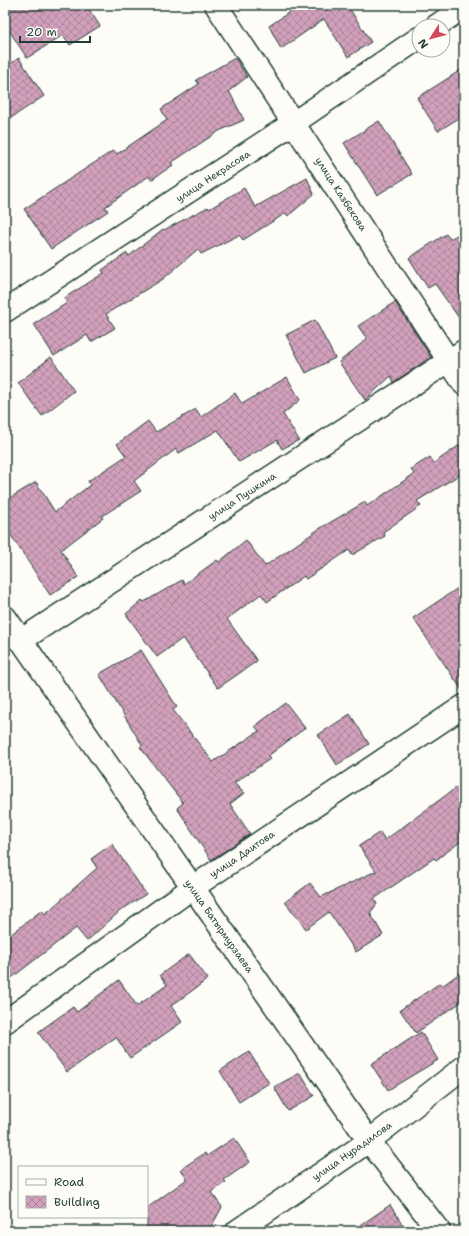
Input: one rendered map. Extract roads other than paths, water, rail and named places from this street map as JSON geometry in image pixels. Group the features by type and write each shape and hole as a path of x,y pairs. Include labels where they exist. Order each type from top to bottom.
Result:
{"street":[{"name":"улица Казбекова","path":"216,5 456,356 464,384"},
{"path":"448,18 464,7"},
{"name":"улица Некрасова","path":"5,311 295,122 411,43"},
{"name":"улица Пушкина","path":"20,641 456,356"},
{"name":"улица Батырмурзаева","path":"5,617 20,641 369,1141 440,1231"},
{"name":"улица Даитова","path":"5,1022 192,888 464,706"},
{"name":"улица Нурадилова","path":"237,1231 369,1141 464,1067"}]}
